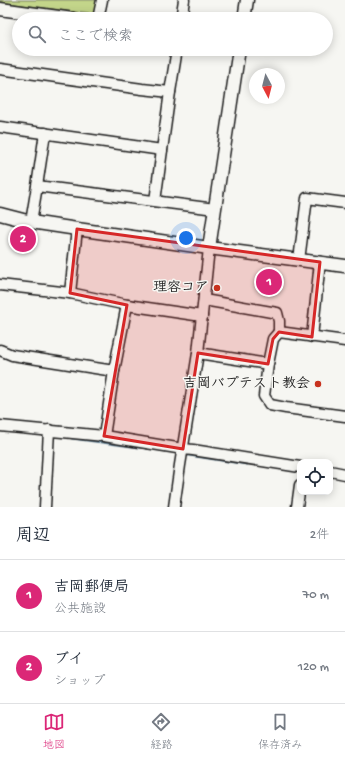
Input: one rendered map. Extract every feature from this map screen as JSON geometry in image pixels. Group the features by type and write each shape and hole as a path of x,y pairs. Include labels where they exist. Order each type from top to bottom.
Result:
{"street":[{"path":"99,12 102,0"},
{"path":"182,12 184,0"},
{"path":"245,12 247,0"},
{"path":"0,9 22,12"},
{"path":"155,201 176,56"},
{"path":"174,507 198,354 209,248 238,56"},
{"path":"0,69 170,92"},
{"path":"0,127 162,150"},
{"path":"31,222 44,133"},
{"path":"37,186 215,208"},
{"path":"299,260 307,198 345,203"},
{"path":"0,214 31,222 77,229 345,266"},
{"path":"70,293 77,229"},
{"path":"312,337 320,262"},
{"path":"0,285 70,293 127,305 202,316"},
{"path":"204,300 277,313 279,321 278,332 274,339 268,364 264,396 270,405 345,416"},
{"path":"104,436 114,371 127,305"},
{"path":"278,332 345,341"},
{"path":"0,350 12,355 114,371"},
{"path":"198,354 268,364"},
{"path":"0,426 49,434 104,436 183,450 193,450 297,467"},
{"path":"45,507 49,434"},
{"path":"333,472 345,474"},
{"path":"297,507 299,495"}],"highlighted area":[{"path":"77,229 320,262 312,337 279,332 273,339 268,364 198,353 183,449 104,436 127,305 70,293"}],"green space":[{"path":"0,0 98,0 97,9 93,12 76,12 0,2"}],"waterway":[{"path":"72,438 162,450"},
{"path":"183,454 247,464"}],"place":[{"name":"ブイ","path":"23,239"},
{"name":"吉岡郵便局","path":"269,282"},
{"name":"理容コア","path":"217,288"},
{"name":"吉岡バプテスト教会","path":"318,384"}]}
